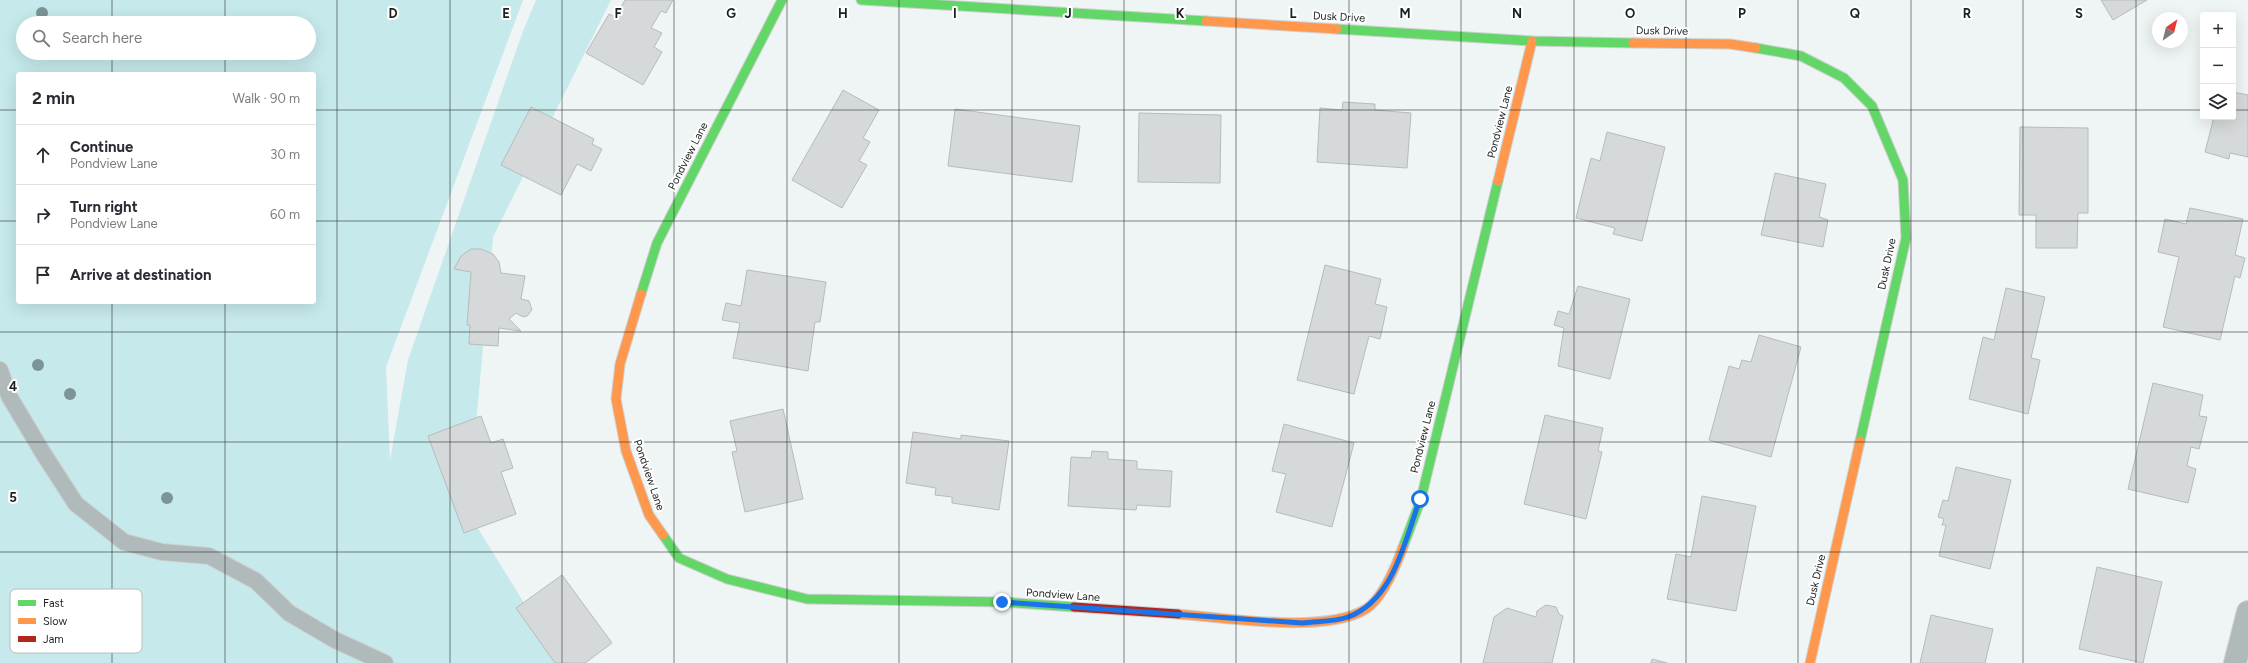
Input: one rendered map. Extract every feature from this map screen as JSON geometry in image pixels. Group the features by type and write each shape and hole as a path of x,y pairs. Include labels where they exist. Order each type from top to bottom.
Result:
{"street":[{"name":"Pondview Lane","path":"782,0 657,243 620,364 616,399 626,451 649,515 679,558 727,579 807,598 1002,602 1302,623 1346,618 1367,608 1392,577 1420,499 1532,41"},
{"name":"Dusk Drive","path":"861,0 1532,41 1730,44 1802,56 1844,78 1872,106 1903,180 1906,238 1810,663"},
{"path":"2235,663 2248,612"}],"lane":[{"path":"0,370 9,396 76,504 124,542 162,552 209,556 256,581 289,613 335,640 385,663"}],"shaded area":[{"path":"0,0 523,0 386,367 390,460 408,360 523,31 536,0 611,0 493,237 468,512 561,663 0,663"}],"building":[{"path":"625,0 673,0 666,13 661,11 651,28 662,33 654,47 662,52 643,85 586,53 609,14 615,17"},
{"path":"2101,0 2147,0 2113,20"},
{"path":"843,90 879,110 863,138 870,142 859,161 867,165 842,208 792,180"},
{"path":"2236,93 2248,95 2248,157 2230,153 2229,159 2205,152 2213,120 2236,120"},
{"path":"1343,102 1375,104 1375,110 1411,113 1407,168 1317,162 1320,108 1342,110"},
{"path":"531,107 594,139 592,144 602,149 591,171 577,164 561,195 501,165"},
{"path":"955,109 1080,126 1072,182 948,166"},
{"path":"1139,113 1221,115 1220,183 1138,182"},
{"path":"2020,127 2088,128 2088,213 2078,213 2077,248 2036,248 2036,215 2019,215"},
{"path":"1607,132 1665,147 1642,241 1613,234 1615,228 1576,218 1591,158 1600,161"},
{"path":"1775,173 1826,184 1819,217 1828,220 1823,247 1761,235"},
{"path":"2190,208 2243,219 2235,255 2245,258 2240,278 2235,276 2220,340 2163,327 2179,257 2158,252 2165,219 2186,224"},
{"path":"471,249 481,249 493,254 499,262 501,273 525,276 521,299 529,301 532,310 527,316 523,317 516,313 509,319 521,331 499,328 498,346 469,344 470,325 467,325 471,272 454,269 461,256"},
{"path":"1325,265 1381,279 1375,304 1387,307 1380,339 1369,336 1354,394 1297,380"},
{"path":"747,270 826,282 820,322 815,322 808,371 733,358 740,323 722,320 726,303 741,306"},
{"path":"1578,286 1630,299 1610,379 1558,366 1564,328 1554,325 1558,311 1569,314"},
{"path":"2006,288 2045,297 2031,358 2040,360 2028,414 1969,399 1983,337 1994,340"},
{"path":"1759,335 1801,347 1771,457 1709,440 1729,366 1739,369 1742,360 1751,362"},
{"path":"2153,383 2203,395 2199,416 2207,417 2199,449 2191,447 2187,466 2196,469 2188,503 2128,489"},
{"path":"783,409 803,499 745,512 732,452 737,451 730,421"},
{"path":"1545,415 1603,428 1598,451 1602,452 1586,519 1524,504"},
{"path":"481,416 491,443 503,439 513,468 501,472 516,514 464,533 428,436"},
{"path":"1284,424 1354,443 1332,527 1276,512 1286,474 1272,471"},
{"path":"913,432 961,439 961,435 1009,441 999,510 952,503 952,497 935,495 936,488 906,483"},
{"path":"1092,451 1108,452 1108,459 1137,461 1137,469 1172,471 1170,507 1137,505 1136,510 1068,506 1071,457 1091,458"},
{"path":"1956,467 2011,480 1990,569 1939,556 1946,525 1942,525 1944,519 1938,517 1943,500 1948,501"},
{"path":"1702,496 1756,506 1736,611 1667,599 1676,554 1691,557"},
{"path":"2097,567 2162,582 2143,663 2079,649"},
{"path":"562,575 612,643 585,663 555,663 516,608"},
{"path":"1546,605 1556,607 1559,614 1563,616 1552,663 1483,663 1494,617 1507,608 1536,617 1537,611"},
{"path":"1931,615 1993,629 1985,663 1920,663"},
{"path":"1652,659 1667,663 1651,663"}],"traffic: fast":[{"path":"641,294 657,243 782,0"},
{"path":"861,0 1206,21"},
{"path":"1337,29 1532,41 1633,43"},
{"path":"1756,48 1801,56 1844,78 1872,106 1903,180 1906,238 1860,441"},
{"path":"1403,547 1421,499 1498,181"},
{"path":"663,535 679,558 727,579 807,599 1002,602 1074,607"}],"traffic: slow":[{"path":"1206,21 1337,29"},
{"path":"1498,181 1532,41"},
{"path":"1633,43 1730,44 1756,48"},
{"path":"641,294 620,364 616,399 626,451 649,515 663,535"},
{"path":"1810,663 1860,441"},
{"path":"1178,614 1248,621 1302,623 1348,617 1366,609 1378,597 1393,572 1403,547"}],"traffic: jam":[{"path":"1074,607 1178,614"}],"route":[{"path":"1002,602 1302,623 1346,618 1367,608 1392,577 1420,499"}]}
